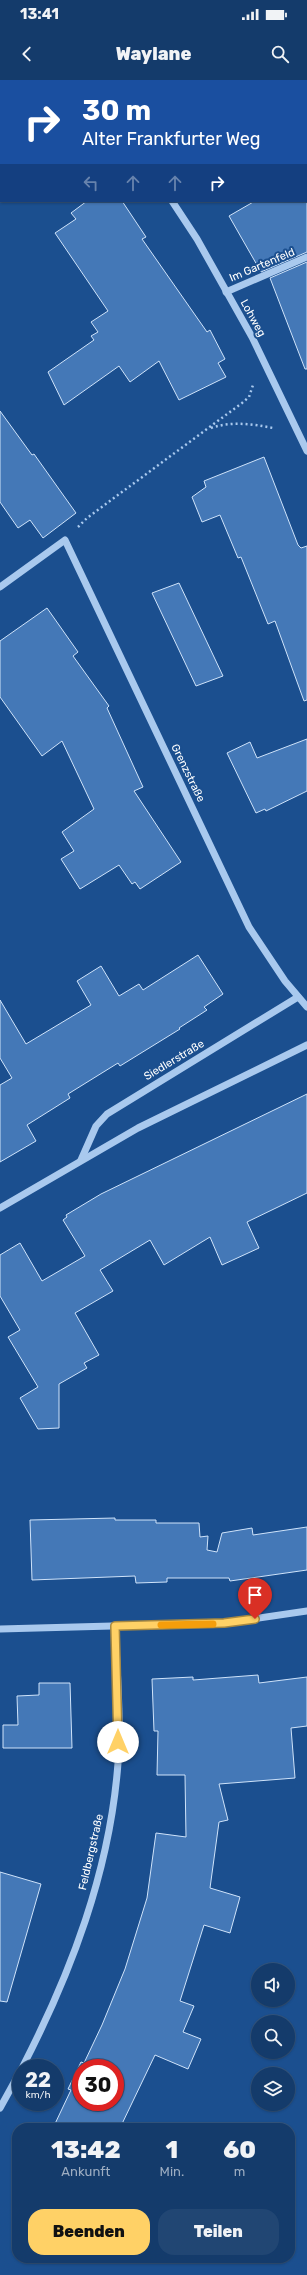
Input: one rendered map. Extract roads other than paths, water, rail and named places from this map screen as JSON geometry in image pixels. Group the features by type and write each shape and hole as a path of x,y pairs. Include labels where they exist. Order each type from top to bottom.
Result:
{"street":[{"name":"Lohweg","path":"173,202 197,240 252,337 299,431 307,451"},
{"name":"Im Gartenfeld","path":"226,292 307,258"},
{"name":"Grenzstraße","path":"0,587 65,540 249,927 262,948 307,1007"},
{"name":"Siedlerstraße","path":"81,1160 96,1126 107,1114 298,997"},
{"path":"0,1208 138,1128 307,1045"},
{"path":"0,1629 224,1623 307,1611"},
{"name":"Feldbergstraße","path":"27,2059 73,1957 88,1913 105,1846 118,1762 118,1690 115,1626"},
{"name":"Feldbergstraße","path":"0,2108 12,2087"}]}
